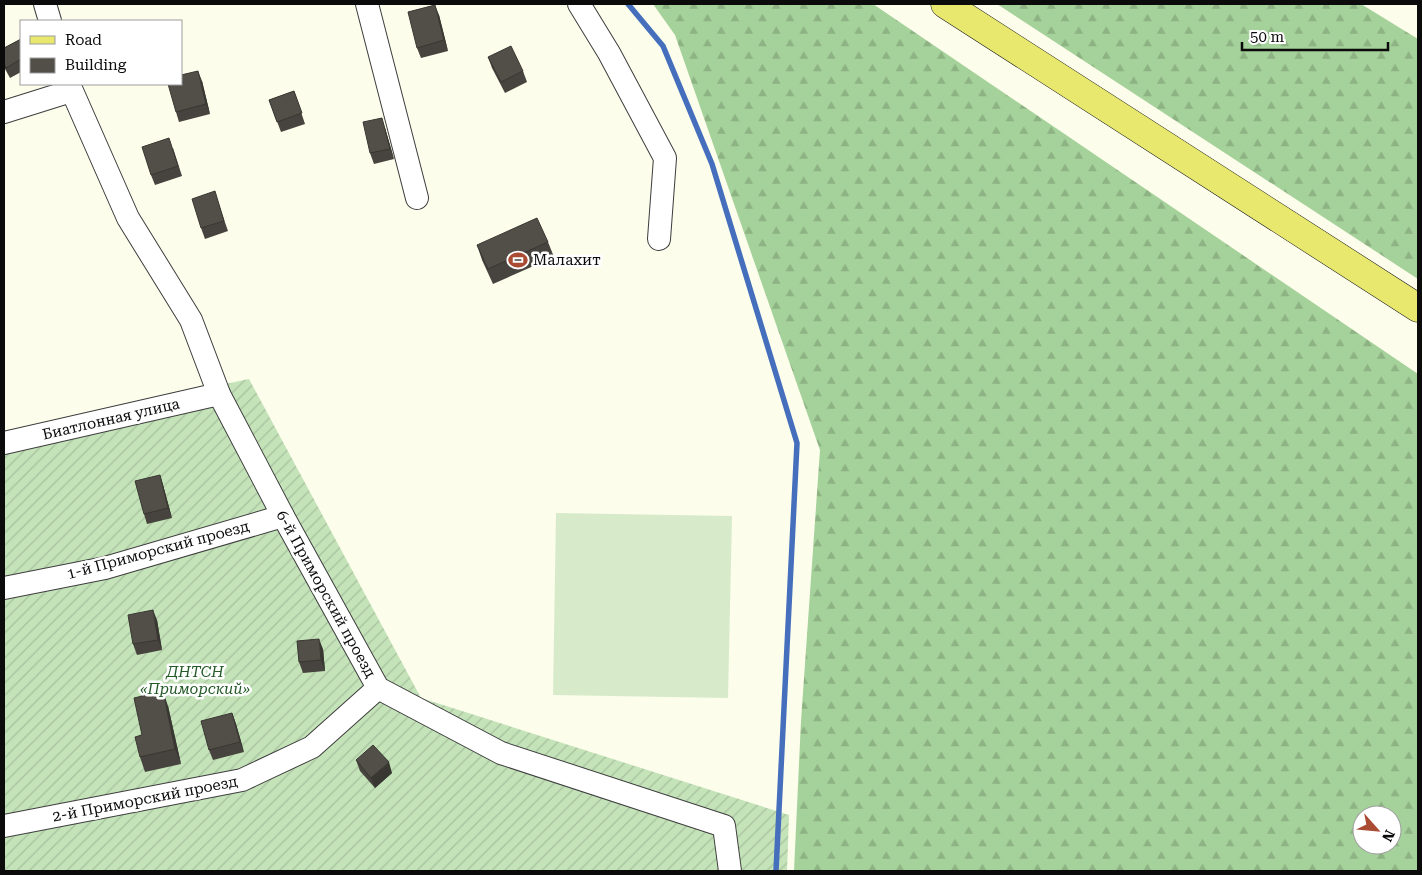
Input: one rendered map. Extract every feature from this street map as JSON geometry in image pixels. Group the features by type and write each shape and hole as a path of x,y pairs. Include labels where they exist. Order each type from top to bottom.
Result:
{"main road":[{"path":"945,4 1418,308"}],"street":[{"path":"45,4 50,20"},
{"path":"367,4 417,198"},
{"path":"579,4 609,53 665,158 659,239"},
{"path":"4,112 70,88"},
{"name":"6-й Приморский проезд","path":"70,88 128,218 191,320 219,394 283,516 378,688 501,753 724,826 730,871"},
{"name":"Биатлонная улица","path":"4,443 219,394"},
{"name":"1-й Приморский проезд","path":"4,588 105,568 283,516"},
{"name":"2-й Приморский проезд","path":"4,826 242,780 312,747 378,688"}],"green space":[{"path":"653,4 873,4 1418,374 1418,871 794,871 801,721 820,450 675,35"},
{"path":"997,4 1361,4 1418,39 1418,279"},
{"name":"ДНТСН «Приморский»","path":"249,379 421,698 789,815 787,871 4,871 4,431"},
{"path":"556,513 732,516 728,698 553,695"}],"building":[{"path":"435,5 444,40 417,48 408,12"},
{"path":"20,40 20,60 6,68 4,64 4,48"},
{"path":"511,46 523,71 501,82 488,57"},
{"path":"198,71 206,104 176,112 168,85 182,85 182,75"},
{"path":"294,91 302,113 277,122 269,100"},
{"path":"382,118 390,149 370,153 363,122"},
{"path":"169,138 178,166 151,175 142,147"},
{"path":"215,191 224,221 201,228 192,199"},
{"path":"537,218 548,242 488,269 477,245"},
{"path":"160,475 168,508 144,514 135,481"},
{"path":"153,610 158,640 133,644 128,615"},
{"path":"319,639 321,660 299,662 297,641"},
{"path":"163,691 175,749 140,757 135,737 142,735 134,698"},
{"path":"232,713 240,742 209,750 201,721"},
{"path":"373,745 389,762 371,778 356,760"}],"waterway":[{"path":"628,4 663,46 712,164 797,443 776,871"}],"place":[{"name":"Малахит","path":"518,260"}]}
